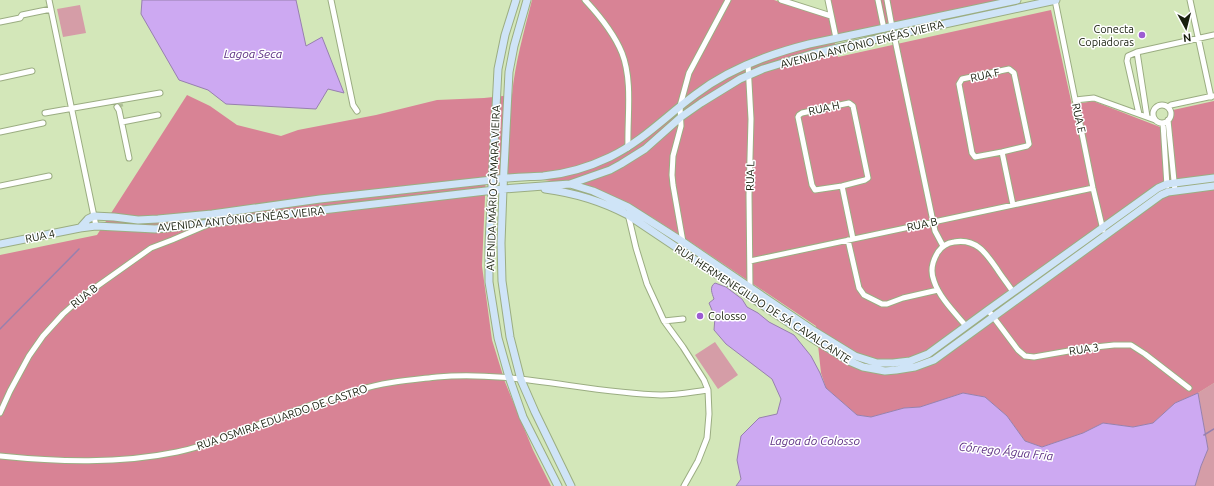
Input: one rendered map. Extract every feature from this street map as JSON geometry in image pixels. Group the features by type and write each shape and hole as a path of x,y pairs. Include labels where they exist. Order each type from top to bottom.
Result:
{"street":[{"path":"49,0 96,226"},
{"path":"331,0 353,105 356,111"},
{"name":"AVENIDA MÁRIO CÂMARA VIEIRA","path":"516,0 505,35 498,69 489,242 490,282 498,338 509,378 523,417 558,486"},
{"name":"AVENIDA MÁRIO CÂMARA VIEIRA","path":"527,0 514,46 510,72 503,189 501,243 502,281 510,337 521,380 571,486"},
{"path":"585,0 611,32 625,62 628,97 628,148"},
{"path":"683,242 672,175 674,156 681,126 680,106 689,73 728,0"},
{"path":"781,0 831,16"},
{"path":"828,0 836,38"},
{"path":"878,0 884,29"},
{"path":"887,0 892,27"},
{"name":"AVENIDA ANTÔNIO ENÉAS VIEIRA","path":"94,216 138,220 158,219 212,214 504,178 544,176 571,172 609,158 628,148 703,88 760,59 796,47 1017,0"},
{"name":"AVENIDA ANTÔNIO ENÉAS VIEIRA","path":"80,228 96,226 154,229 491,192 503,189 570,184 610,170 625,162 645,149 681,117 720,91 749,75 770,67 812,54 1055,0"},
{"name":"RUA E","path":"1055,0 1093,188 1104,231"},
{"path":"1168,107 1171,105 1213,96 1198,39 1190,0"},
{"path":"0,22 51,9"},
{"path":"894,35 936,234 943,246"},
{"path":"1139,114 1127,58 1129,55 1214,35"},
{"path":"1137,52 1147,117"},
{"name":"RUA L","path":"748,64 751,119 749,195 750,287"},
{"name":"RUA F","path":"1009,70 1013,72 1029,143 1028,146 1002,152 976,157 973,156 959,86 961,80 1009,70"},
{"path":"0,78 32,72"},
{"path":"44,113 71,108 119,105 160,93"},
{"path":"1075,100 1094,98 1160,123 1166,122 1170,118 1171,112 1168,107 1163,105 1156,108 1145,105"},
{"name":"RUA H","path":"849,103 852,105 868,178 842,186 816,190 813,189 798,117 800,114 849,103"},
{"path":"119,105 129,158"},
{"path":"1155,120 1153,114 1156,108"},
{"path":"122,122 158,115"},
{"path":"1166,122 1172,192"},
{"path":"0,132 43,123"},
{"path":"1002,152 1013,205"},
{"path":"0,186 49,176"},
{"name":"RUA HERMENEGILDO DE SÁ CAVALCANTE","path":"533,187 570,192 592,198 613,207 628,215 848,361 863,367 885,371 914,367 929,362 993,317 1158,188 1171,184 1214,178"},
{"name":"RUA HERMENEGILDO DE SÁ CAVALCANTE","path":"570,184 593,191 628,207 683,242 811,329 855,356 877,362 905,362 925,356 1013,292 1157,197 1172,192 1214,186"},
{"path":"842,186 859,288 862,293 882,304 887,304 903,298 938,290"},
{"name":"RUA B","path":"750,260 1093,188"},
{"path":"628,207 628,215 636,248 647,284 664,320 704,380 708,390 709,414 707,438 698,462 684,486"},
{"path":"80,228 88,219 94,216"},
{"name":"RUA B","path":"0,413 29,356 43,336 63,314 82,297 151,248 209,224"},
{"name":"RUA 4","path":"0,244 80,228"},
{"path":"966,326 938,290 934,281 933,266 937,254 943,246 952,242 967,242 986,252 1013,292"},
{"name":"RUA 3","path":"988,310 1018,350 1025,356 1034,358 1086,348 1131,345 1189,388"},
{"path":"664,320 683,319"},
{"name":"RUA OSMIRA EDUARDO DE CASTRO","path":"0,456 60,461 93,461 130,459 178,452 221,439 290,413 372,386 453,376 509,378 620,392 661,395 708,390"}],"shaded area":[{"path":"532,0 774,0 829,18 838,57 1051,10 1072,105 1093,101 1160,127 1171,123 1173,110 1214,101 1214,383 1198,393 1175,403 1153,423 1133,427 1103,423 1083,433 1042,447 1025,441 1007,416 985,397 963,393 920,407 904,408 871,417 857,415 826,388 821,373 816,326 689,241 653,218 617,198 580,184 486,174 482,266 492,340 505,382 533,450 551,486 0,486 0,255 97,235 187,95 210,106 237,125 281,136 298,130 376,115 437,100 512,95 518,59"},
{"path":"830,0 1010,0 838,37"},
{"path":"80,5 86,33 63,37 57,9"},
{"path":"715,342 738,375 718,389 695,355"},
{"path":"1214,383 1214,486 1195,486 1208,449 1198,393"}],"water":[{"name":"Lagoa Seca","path":"142,0 296,0 306,46 322,37 344,93 328,89 316,109 226,104 208,90 179,80 141,14"},
{"name":"Lagoa do Colosso","path":"715,283 726,287 742,299 747,307 758,313 769,322 794,335 811,356 826,388 857,415 871,417 904,408 920,407 963,393 985,397 1007,416 1025,441 1042,447 1083,433 1103,423 1133,427 1153,423 1175,403 1198,393 1208,449 1195,486 736,486 741,479 737,460 741,436 759,418 777,414 781,399 772,379 726,344 714,330 715,317 709,303 714,299 712,286"}],"waterway":[{"path":"0,329 79,249"},
{"name":"Córrego Água Fria","path":"1204,435 1214,429"}],"place":[{"name":"Conecta Copiadoras","path":"1142,35"},
{"name":"Colosso","path":"700,316"}]}
